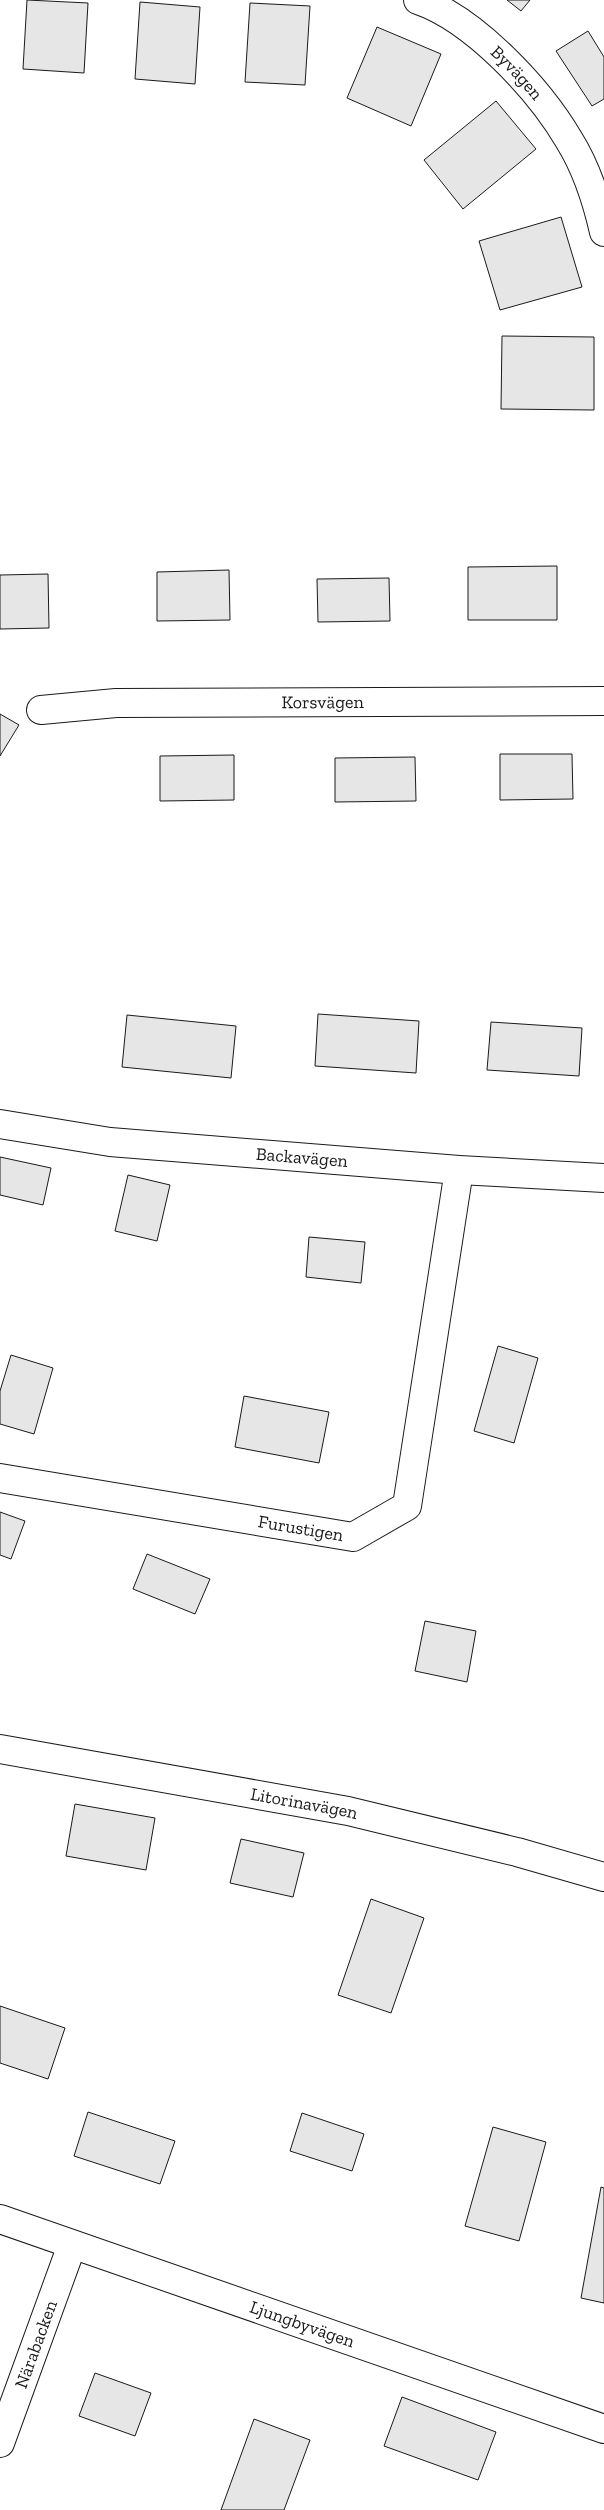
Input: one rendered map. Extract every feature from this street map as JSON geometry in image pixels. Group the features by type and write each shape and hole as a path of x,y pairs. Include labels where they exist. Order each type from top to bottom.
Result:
{"street":[{"name":"Byvägen","path":"418,0 452,16 486,42 542,100 570,140 595,170 604,232"},
{"name":"Korsvägen","path":"41,710 116,703 604,701"},
{"name":"Backavägen","path":"0,1124 110,1142 458,1170 604,1178"},
{"name":"Furustigen","path":"0,1478 353,1537 407,1506 458,1170"},
{"name":"Litorinavägen","path":"0,1749 348,1810 517,1852 604,1877"},
{"name":"Ljungbyvägen","path":"0,2220 604,2429"},
{"name":"Närabacken","path":"0,2443 72,2245"}],"building":[{"path":"27,0 88,3 84,73 23,69"},
{"path":"507,0 530,0 521,11"},
{"path":"140,2 200,7 195,84 135,79"},
{"path":"250,3 310,6 305,85 245,82"},
{"path":"377,27 441,54 411,126 347,98"},
{"path":"588,31 604,57 604,99 592,106 556,51"},
{"path":"496,101 536,149 463,209 424,160"},
{"path":"561,217 582,287 500,310 479,241"},
{"path":"502,336 594,337 594,410 501,409"},
{"path":"557,566 557,620 468,620 468,567"},
{"path":"229,570 230,620 157,621 157,572"},
{"path":"48,574 49,628 0,629 0,575"},
{"path":"389,578 390,621 318,622 317,579"},
{"path":"0,714 19,725 0,756"},
{"path":"500,754 572,754 573,799 500,800"},
{"path":"234,755 234,800 160,801 160,756"},
{"path":"415,757 416,801 335,802 335,758"},
{"path":"318,1014 419,1021 416,1073 315,1066"},
{"path":"127,1015 236,1026 231,1078 122,1067"},
{"path":"491,1022 582,1028 579,1076 487,1070"},
{"path":"0,1157 51,1168 43,1205 0,1195"},
{"path":"128,1175 170,1185 157,1241 115,1231"},
{"path":"309,1237 365,1242 361,1283 306,1277"},
{"path":"498,1346 538,1358 514,1443 474,1431"},
{"path":"11,1355 53,1368 34,1434 0,1424 0,1391"},
{"path":"244,1396 329,1412 319,1463 235,1447"},
{"path":"0,1512 25,1521 11,1559 0,1555"},
{"path":"147,1554 210,1579 195,1614 133,1589"},
{"path":"425,1621 476,1631 467,1682 415,1671"},
{"path":"75,1804 155,1818 146,1870 66,1856"},
{"path":"241,1839 304,1853 293,1897 230,1883"},
{"path":"371,1899 424,1918 391,2013 338,1995"},
{"path":"0,2006 65,2028 48,2079 0,2063"},
{"path":"88,2112 175,2141 160,2184 74,2156"},
{"path":"302,2113 364,2134 352,2171 290,2151"},
{"path":"493,2127 546,2142 519,2241 465,2226"},
{"path":"601,2187 604,2188 604,2303 581,2298"},
{"path":"95,2373 151,2393 135,2436 79,2416"},
{"path":"402,2397 496,2432 478,2480 384,2446"},
{"path":"254,2419 310,2440 284,2510 221,2510"}]}
